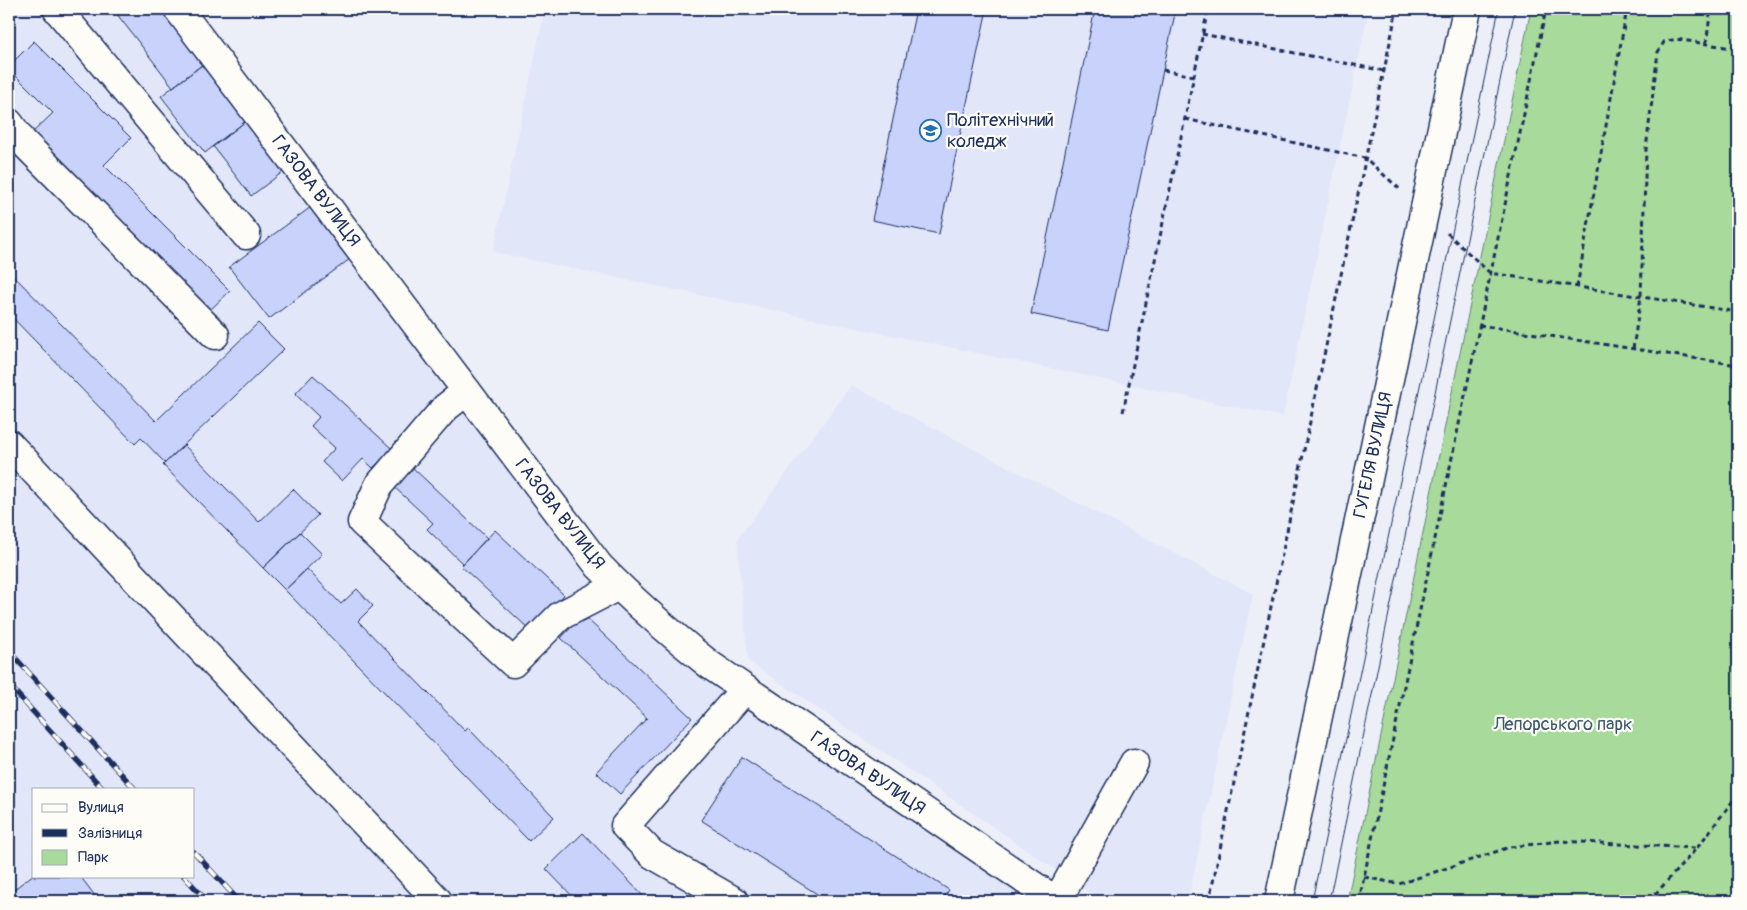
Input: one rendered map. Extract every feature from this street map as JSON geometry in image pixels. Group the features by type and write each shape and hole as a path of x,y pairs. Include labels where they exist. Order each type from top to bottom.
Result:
{"street":[{"path":"57,9 246,235"},
{"name":"ГАЗОВА ВУЛИЦЯ","path":"178,9 599,566 618,586 662,627 710,665 1057,901"},
{"name":"ГУГЕЛЯ ВУЛИЦЯ","path":"1279,901 1467,9"},
{"path":"9,123 22,141 215,335"},
{"path":"467,391 445,408 379,485 362,522 513,663 560,616 618,586"},
{"path":"9,444 438,901"},
{"path":"734,901 652,854 625,826 745,689"},
{"path":"1057,901 1134,763"}],"path":[{"path":"1123,412 1208,9"},
{"path":"1209,901 1397,9"},
{"path":"1359,901 1546,9"},
{"path":"1578,287 1627,9"},
{"path":"1706,44 1711,9"},
{"path":"1202,34 1384,72"},
{"path":"1633,349 1641,296 1646,149 1658,52 1664,42 1676,40 1738,49"},
{"path":"1163,70 1194,76"},
{"path":"1184,119 1365,158"},
{"path":"1490,273 1738,312"},
{"path":"1479,325 1738,365"},
{"path":"1649,901 1697,848 1738,794"},
{"path":"1364,877 1399,884 1510,847 1560,841 1697,848"}],"shaded area":[{"path":"9,9 160,9 589,575 616,603 646,631 702,676 1034,901 9,901"},
{"name":"Політехнічний коледж","path":"545,9 1369,9 1283,417 493,252"},
{"path":"851,385 1253,594 1188,901 1102,901 748,661 737,540"}],"green space":[{"name":"Лепорського парк","path":"1531,9 1738,9 1738,901 1347,901"}],"building":[{"path":"113,9 160,9 202,65 173,87"},
{"path":"916,9 987,9 939,234 872,220"},
{"path":"1095,9 1176,9 1108,330 1031,314"},
{"path":"34,41 131,138 104,165 230,291 209,311 32,133 53,113 9,69 9,66"},
{"path":"202,65 246,121 205,153 161,96"},
{"path":"246,121 284,171 251,196 213,146"},
{"path":"311,207 350,259 269,319 229,267"},
{"path":"9,271 156,421 258,323 284,349 165,463 141,438 135,444 9,314"},
{"path":"313,375 392,449 373,468 363,459 342,481 322,462 335,448 311,426 319,417 295,394"},
{"path":"184,445 259,522 293,489 318,515 263,568 163,465"},
{"path":"411,466 487,538 463,564 427,529 433,523 392,485"},
{"path":"495,530 564,595 530,630 461,566"},
{"path":"300,532 322,554 285,590 263,568"},
{"path":"307,569 341,604 357,589 373,606 358,621 465,731 468,728 554,817 529,841 285,590"},
{"path":"583,615 692,718 620,794 596,772 647,718 561,638"},
{"path":"742,757 949,890 942,901 828,901 701,820"},
{"path":"583,833 648,901 577,901 546,869"},
{"path":"32,876 32,878 82,878 96,897 90,901 9,901 9,893"}],"tram line":[{"path":"1312,901 1499,9"},
{"path":"1329,901 1515,9"}],"railway":[{"path":"9,651 134,788"},
{"path":"9,685 102,788"},
{"path":"195,853 239,901"},
{"path":"186,878 207,901"}],"place":[{"name":"Політехнічний коледж","path":"931,130"}]}
